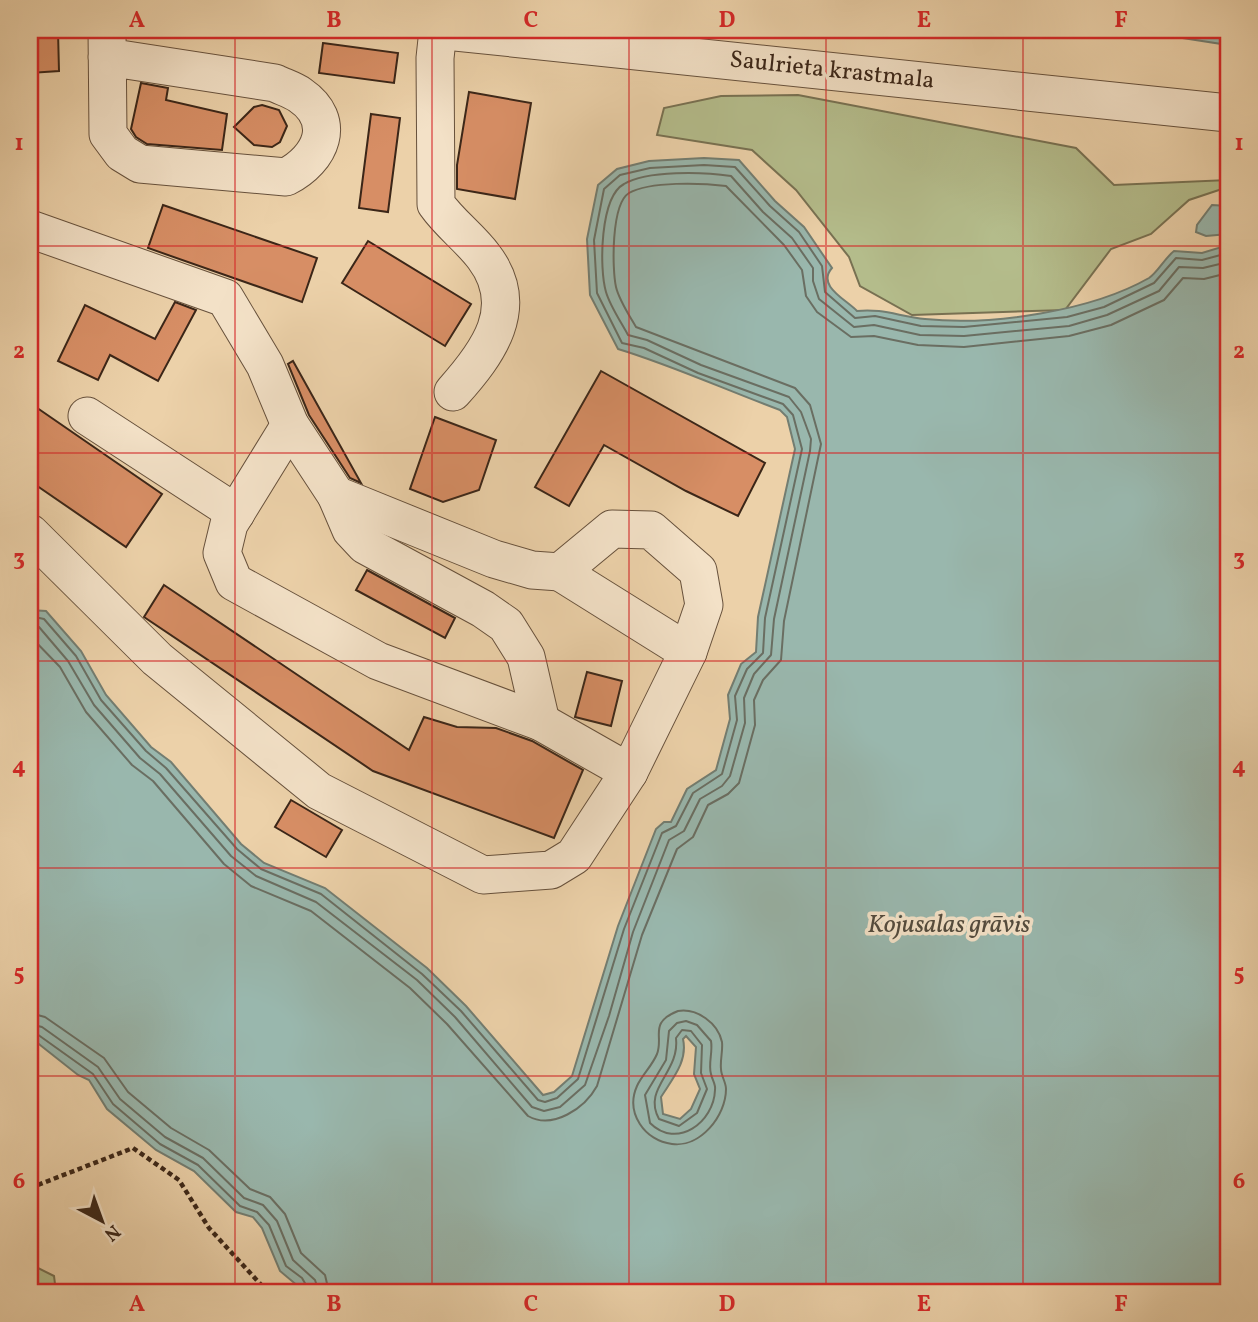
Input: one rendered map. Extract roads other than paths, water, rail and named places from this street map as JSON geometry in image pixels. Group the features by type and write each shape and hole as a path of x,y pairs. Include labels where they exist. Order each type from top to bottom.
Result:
{"street":[{"name":"Saulrieta krastmala","path":"437,30 1228,113"},
{"path":"437,30 436,204 447,220 484,257 501,287 498,323 484,358 453,392"},
{"path":"107,43 275,83 301,95 314,110 322,132 317,152 305,167 286,177 141,164 122,153 108,134 107,43"},
{"path":"30,229 225,298 265,365 290,425 336,495 351,530 365,545 483,609 506,625 526,657 541,722"},
{"path":"87,416 236,513"},
{"path":"290,425 229,524 222,552 234,582 379,660 541,722 629,772"},
{"path":"336,495 494,559 532,570 560,572 688,652"},
{"path":"30,533 157,659 319,791 482,874 551,870 574,856 629,772 688,652 704,605 698,571 651,530 612,529 560,572"}],"water":[{"path":"1131,30 1228,30 1228,45"},
{"name":"Kojusalas grāvis","path":"704,158 739,160 775,201 804,227 832,268 828,275 830,287 857,311 951,321 1040,314 1125,290 1152,276 1174,251 1202,253 1228,245 1228,1292 305,1292 280,1271 262,1228 253,1217 236,1212 194,1171 156,1150 107,1109 89,1080 78,1075 30,1037 30,610 46,611 81,651 106,695 151,747 171,762 241,844 264,863 325,888 427,968 466,1006 543,1095 554,1092 572,1076 618,926 656,829 664,822 671,822 687,789 716,770 730,719 728,695 741,664 756,652 758,617 795,449 787,417 780,410 618,349 590,295 587,239 598,185 617,169 649,161","holes":["686,1036 696,1047 694,1074 700,1089 691,1109 680,1119 663,1114 661,1097 681,1062 683,1039"]},
{"path":"1212,205 1228,206 1228,234 1206,236 1196,232 1197,225"}]}
